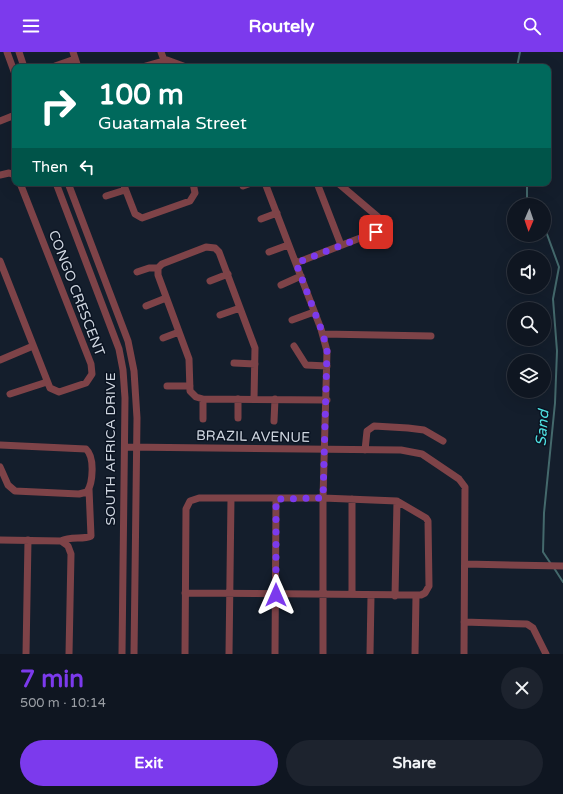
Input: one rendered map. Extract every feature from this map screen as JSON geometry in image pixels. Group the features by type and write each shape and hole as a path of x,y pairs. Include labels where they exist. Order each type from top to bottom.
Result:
{"street":[{"path":"7,52 12,66"},
{"path":"19,52 23,64"},
{"path":"160,52 165,60"},
{"path":"60,64 74,56"},
{"path":"152,64 165,60 177,64"},
{"path":"0,121 12,116"},
{"path":"0,175 9,173 12,174"},
{"name":"CONGO CRESCENT","path":"21,186 92,368 91,377 86,382 62,392 54,391 47,382"},
{"name":"SOUTH AFRICA DRIVE","path":"57,186 118,349 125,391 122,654"},
{"name":"SOUTH AFRICA DRIVE","path":"69,186 130,349 136,381 134,654"},
{"path":"106,196 124,186 135,214 138,217 145,218 190,201 195,193 194,186"},
{"path":"266,186 323,334 327,351 327,400 323,498 323,654"},
{"path":"318,186 341,245"},
{"path":"296,263 376,232 379,228 380,223 378,217 342,186"},
{"path":"261,219 277,213"},
{"path":"269,252 288,245"},
{"path":"137,272 149,268 158,268 168,261 202,247 209,246 215,248 219,252 254,345 254,399"},
{"path":"0,261 47,382 10,394"},
{"path":"158,268 166,298 189,359 190,386 193,394 203,399 327,400"},
{"path":"210,281 228,274"},
{"path":"280,285 301,276"},
{"path":"146,306 166,298"},
{"path":"220,315 240,308"},
{"path":"292,320 314,312"},
{"path":"163,338 179,332"},
{"path":"323,334 431,336"},
{"path":"0,360 33,346"},
{"path":"294,346 306,365 327,366"},
{"path":"234,363 255,364"},
{"path":"167,386 190,386"},
{"path":"203,399 203,419"},
{"path":"238,399 238,418"},
{"path":"274,421 275,399"},
{"path":"365,450 367,431 374,426 424,430 443,440"},
{"path":"0,445 86,449 91,457 89,489 91,536 72,537 61,541 0,540"},
{"name":"BRAZIL AVENUE","path":"125,447 415,452 462,481 466,494 464,654"},
{"path":"0,467 8,485 15,491 76,494 85,493 89,489"},
{"path":"185,593 416,596 425,593 429,586 429,526 426,518 397,501 323,498 199,498 190,501 187,504 185,593 185,654"},
{"path":"229,654 232,498"},
{"path":"275,654 276,499"},
{"path":"352,499 352,594"},
{"path":"395,596 397,501"},
{"path":"26,654 28,540"},
{"path":"61,541 68,546 71,554 68,654"},
{"path":"466,564 563,566"},
{"path":"370,654 371,596"},
{"path":"415,654 416,596"},
{"path":"464,622 527,624 533,628 546,654"}],"waterway":[{"name":"Sand","path":"518,64 520,52"},
{"name":"Sand","path":"527,186 528,198"},
{"name":"Sand","path":"550,242 559,267 553,299 557,351 555,403 544,513 543,552 551,564"},
{"name":"Sand","path":"554,568 563,582"}],"route":[{"path":"276,595 276,499 323,498 327,351 323,334 296,263 376,232"}]}
